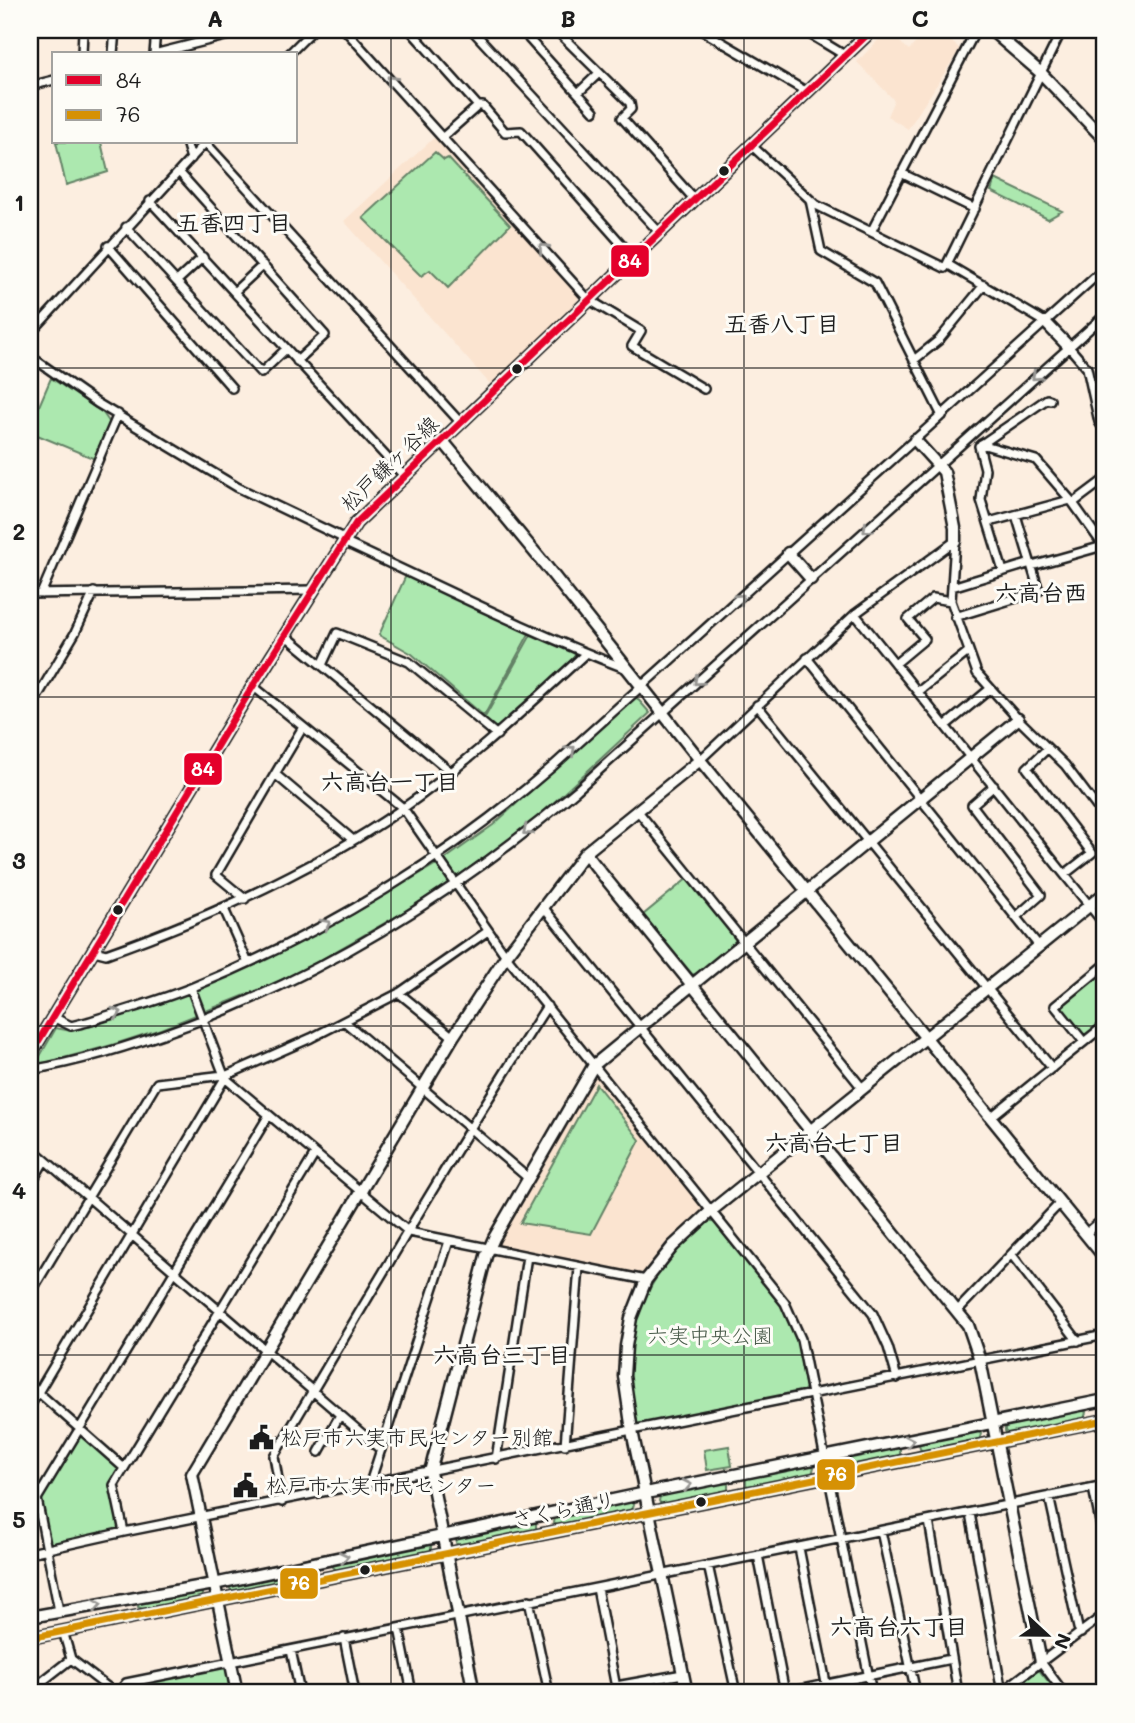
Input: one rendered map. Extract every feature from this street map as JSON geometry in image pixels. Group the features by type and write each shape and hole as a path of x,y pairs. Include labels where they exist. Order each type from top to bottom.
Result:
{"street":[{"path":"82,52 83,30"},
{"path":"113,52 115,30"},
{"path":"154,52 156,30"},
{"path":"166,52 249,30"},
{"path":"291,52 313,30"},
{"path":"345,30 588,299 641,331 632,346 704,389"},
{"path":"410,30 505,132 521,131 633,257"},
{"path":"472,30 659,232"},
{"path":"538,30 528,39 594,111"},
{"path":"556,30 630,103 631,109 622,118 694,200"},
{"path":"701,30 807,92"},
{"path":"803,30 846,56"},
{"name":"松戸鎌ヶ谷線","path":"30,1055 253,686 356,523 872,30"},
{"path":"871,232 976,30"},
{"path":"991,30 1041,73 1105,140"},
{"path":"751,145 816,205 945,268 1062,30"},
{"path":"578,93 599,73"},
{"path":"30,86 52,80"},
{"path":"443,137 478,106"},
{"path":"187,144 191,159"},
{"path":"30,334 204,144"},
{"path":"208,144 460,422"},
{"path":"179,172 326,335 296,361"},
{"path":"901,173 975,209"},
{"path":"809,199 821,251 876,283 942,416"},
{"path":"150,201 404,476"},
{"path":"126,227 261,373 286,349"},
{"path":"108,246 232,388"},
{"path":"177,281 203,257"},
{"path":"947,264 1045,321 1087,368 1099,422 1105,431"},
{"path":"234,291 263,265"},
{"path":"53,1017 71,1026 191,988 335,920 436,858 522,793 1105,268"},
{"path":"914,360 939,340 984,285"},
{"path":"30,1070 111,1051 203,1019 270,990 344,954 456,885 536,825 1105,315"},
{"path":"30,356 97,403 237,487 428,582 585,654 627,669"},
{"path":"1095,404 1105,395"},
{"path":"980,445 1050,400"},
{"path":"41,594 118,414"},
{"path":"972,436 980,445 985,469 982,500 1003,571"},
{"path":"442,440 1105,1258"},
{"path":"915,440 944,472 955,528 951,601 977,673 1018,719 1065,765 1105,818"},
{"path":"952,587 1003,571 1104,547 1071,501 1036,460 980,445"},
{"path":"989,522 1071,501 1105,479"},
{"path":"956,617 1038,591 1016,515"},
{"path":"237,1693 192,1474 453,1037 506,956 585,853 700,760 855,614 955,541"},
{"path":"788,554 811,579"},
{"path":"30,594 312,590"},
{"path":"30,709 75,633 94,592"},
{"path":"895,664 925,639 908,619 933,598 951,601"},
{"path":"855,614 1105,925"},
{"path":"322,665 337,633 409,662 497,735"},
{"path":"285,635 451,772"},
{"path":"918,692 968,652"},
{"path":"94,951 106,954 224,909 353,840 403,808 451,772 497,735 585,654"},
{"path":"807,659 1040,946"},
{"path":"253,686 403,808 506,956 785,1303 801,1339 872,1693"},
{"path":"945,726 990,689"},
{"path":"30,691 39,693"},
{"path":"758,705 1052,1068"},
{"path":"474,1693 430,1472 489,1249 528,1178 594,1065 1018,719"},
{"path":"245,898 216,875 303,727"},
{"path":"1047,749 1027,768 1092,853 1065,874"},
{"path":"275,774 353,840"},
{"path":"995,786 972,805 1041,895 1016,917"},
{"path":"637,810 863,1089"},
{"path":"585,853 958,1310 974,1339 979,1360 1041,1662 1064,1693"},
{"path":"687,1693 632,1431 624,1376 631,1318 646,1280 673,1246 711,1211 1105,893"},
{"path":"543,907 873,1314 888,1347 897,1378"},
{"path":"224,909 248,963"},
{"path":"30,1294 156,1083 225,1076 345,1022 399,993 488,931"},
{"path":"1084,1042 1055,1006 1105,965"},
{"path":"191,988 225,1076 409,1232 646,1280"},
{"path":"399,993 453,1037"},
{"path":"282,1502 274,1456 469,1128 547,1006"},
{"path":"345,1022 528,1178"},
{"path":"991,1117 1105,1025"},
{"path":"30,1406 225,1076"},
{"path":"59,1611 37,1499 176,1273 269,1115"},
{"path":"30,1147 381,1450"},
{"path":"124,1532 114,1485 315,1154"},
{"path":"30,1185 45,1160"},
{"path":"958,1310 1060,1203"},
{"path":"1086,1234 1105,1218"},
{"path":"370,1483 449,1241"},
{"path":"1012,1255 1078,1341"},
{"path":"496,1459 527,1256"},
{"path":"565,1445 579,1267"},
{"path":"30,1553 1105,1335"},
{"path":"30,1385 124,1468"},
{"name":"さくら通り","path":"30,1617 214,1584 1105,1400"},
{"path":"319,1452 340,1415"},
{"name":"さくら通り","path":"30,1638 1105,1420"},
{"path":"62,1631 71,1659 116,1693 126,1683 1105,1485"},
{"path":"1093,1488 1105,1546"},
{"path":"1049,1496 1081,1633"},
{"path":"970,1513 1002,1692 1105,1614"},
{"path":"929,1521 958,1693"},
{"path":"881,1531 916,1693"},
{"path":"799,1548 828,1693"},
{"path":"758,1555 785,1693 951,1659"},
{"path":"708,1565 736,1693"},
{"path":"597,1588 617,1690 682,1674"},
{"path":"530,1600 549,1693"},
{"path":"399,1628 412,1693"},
{"path":"344,1638 355,1693"},
{"path":"291,1650 300,1693"},
{"path":"30,1691 71,1659"}],"shaded area":[{"path":"928,30 938,30 960,49 908,129 887,116 894,100 857,62 887,31 909,50"},
{"path":"437,135 578,294 578,301 493,383 489,383 344,221"},
{"path":"597,1075 703,1209 702,1213 674,1237 644,1275 499,1246 497,1241 592,1076"}],"green space":[{"path":"56,144 101,144 108,172 66,185"},
{"path":"435,152 444,160 448,158 510,225 448,288 430,270 421,276 363,218"},
{"path":"995,179 1062,211 1048,219 991,191"},
{"path":"51,378 103,413 110,423 95,459 30,432"},
{"path":"407,573 530,632 484,716 412,654 379,635"},
{"path":"532,633 575,653 574,660 500,728 493,728 484,719"},
{"path":"635,696 650,713 535,820 456,878 402,913 303,970 263,988 161,1029 112,1045 38,1065 36,1063 56,1028 71,1031 92,1026 199,989 295,945 448,857 493,825"},
{"path":"688,878 736,937 735,943 696,975 692,974 643,915"},
{"path":"1105,967 1105,1021 1087,1036 1083,1036 1060,1009 1061,1003"},
{"path":"596,1084 640,1140 591,1234 520,1223"},
{"name":"六実中央公園","path":"706,1222 714,1222 782,1307 797,1341 806,1388 801,1394 640,1426 635,1423 629,1375 630,1352 640,1309 661,1271 689,1237"},
{"path":"1082,1410 1086,1412 1084,1420 1010,1435 1005,1431 1005,1427 1009,1425"},
{"path":"80,1429 124,1468 114,1485 124,1532 46,1550 37,1499"},
{"path":"977,1431 981,1434 979,1441 924,1452 920,1449 919,1444 923,1442"},
{"path":"729,1446 732,1466 707,1470 704,1450"},
{"path":"896,1447 900,1449 900,1455 894,1458 842,1469 838,1465 841,1458"},
{"path":"810,1465 814,1467 812,1475 751,1487 746,1485 746,1479 750,1477"},
{"path":"724,1482 728,1484 728,1490 722,1493 662,1505 659,1501 660,1496 665,1494"},
{"path":"630,1501 634,1504 632,1511 559,1526 554,1523 555,1517 559,1515"},
{"path":"532,1521 536,1523 536,1529 530,1532 459,1546 456,1543 457,1538"},
{"path":"427,1542 431,1545 431,1550 424,1554 337,1571 333,1567 334,1562"},
{"path":"311,1566 315,1568 313,1576 235,1592 232,1592 228,1585"},
{"path":"203,1591 201,1598 145,1610 138,1607 139,1602"},
{"path":"223,1667 228,1670 232,1693 118,1693 126,1683"},
{"path":"1039,1670 1058,1693 1007,1693"}],"transit line":[{"name":"84","path":"30,1055 253,686 356,523 872,30"},
{"name":"76","path":"30,1638 1105,1420"}],"place":[{"name":"松戸市六実市民センター別館","path":"261,1438"},
{"name":"松戸市六実市民センター","path":"246,1486"}],"district":[{"name":"五香四丁目","path":"234,223"},
{"name":"五香八丁目","path":"782,324"},
{"name":"六高台西","path":"1041,593"},
{"name":"六高台一丁目","path":"390,782"},
{"name":"六高台七丁目","path":"834,1143"},
{"name":"六高台三丁目","path":"502,1355"},
{"name":"六高台六丁目","path":"899,1627"}]}
